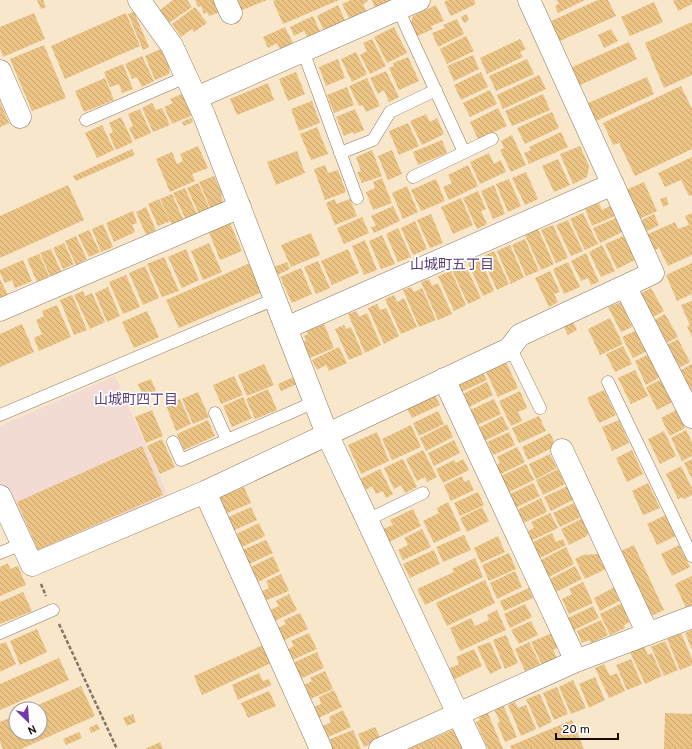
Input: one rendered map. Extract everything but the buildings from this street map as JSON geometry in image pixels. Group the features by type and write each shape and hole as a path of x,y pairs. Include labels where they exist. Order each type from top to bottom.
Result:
{"street":[{"path":"139,0 172,46 204,115 327,434 475,749"},
{"path":"196,98 419,0"},
{"path":"1,501 32,565 205,492 509,348 520,335 653,273 529,0"},
{"path":"2,83 20,117"},
{"path":"286,328 613,184"},
{"path":"0,310 240,207"},
{"path":"625,286 692,418"},
{"path":"444,379 576,661"},
{"path":"562,450 648,634"},
{"path":"205,492 321,749"},
{"path":"380,749 576,661 692,617"}],"lane":[{"path":"398,9 464,152"},
{"path":"303,51 357,198"},
{"path":"86,120 186,77"},
{"path":"340,153 372,140 390,112 436,90"},
{"path":"413,178 492,139"},
{"path":"0,415 275,299"},
{"path":"509,348 540,408"},
{"path":"608,382 692,556"},
{"path":"173,442 181,460 315,402"},
{"path":"215,413 227,440"},
{"path":"367,520 423,494"},
{"path":"0,553 22,544"},
{"path":"0,633 53,610"}],"path":[{"path":"32,565 117,749"}],"shaded area":[{"path":"115,376 170,500 33,559 0,485 0,426"}],"district":[{"name":"山城町五丁目","path":"452,264"},
{"name":"山城町四丁目","path":"136,399"}]}
